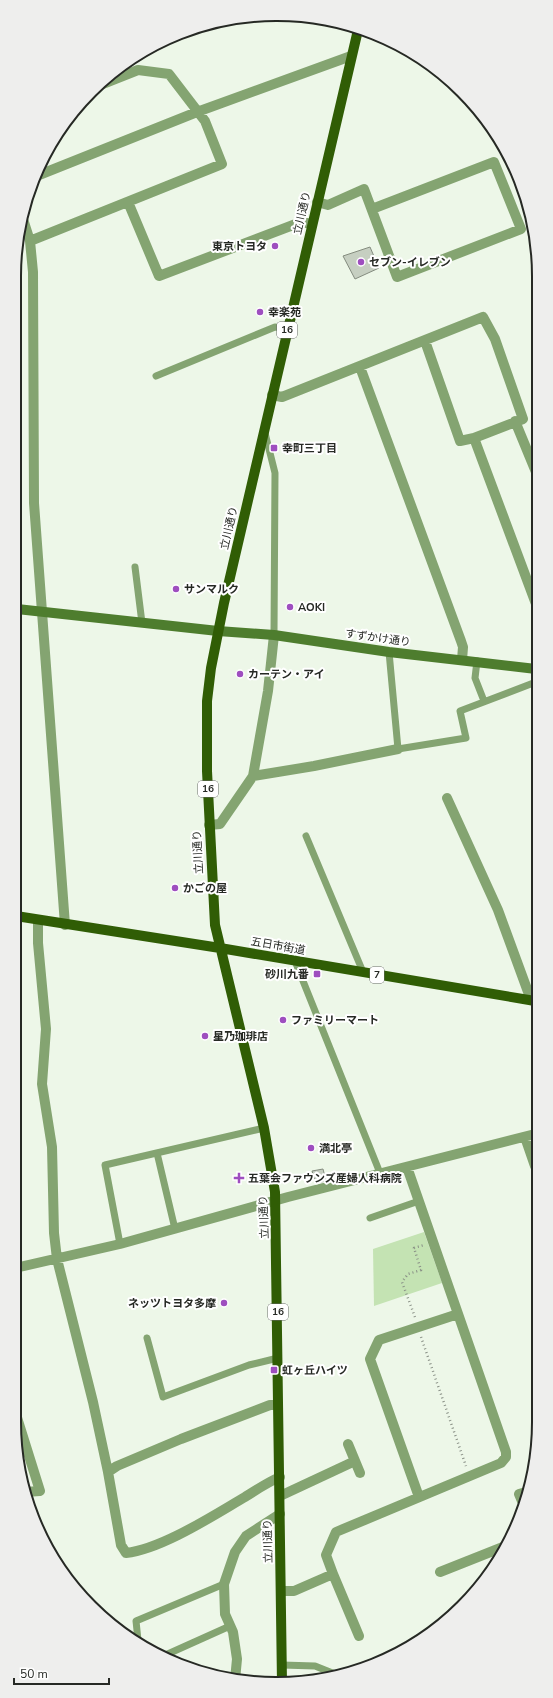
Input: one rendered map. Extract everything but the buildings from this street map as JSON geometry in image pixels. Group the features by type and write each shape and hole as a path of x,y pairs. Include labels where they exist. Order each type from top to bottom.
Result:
{"main road":[{"name":"立川通り","path":"282,1677 276,1200 274,1178 264,1128 214,925 207,771 207,701 218,631 287,328 357,34"},
{"name":"五日市街道","path":"21,917 532,1000"}],"street":[{"path":"42,174 197,112 352,56"},
{"path":"30,241 222,164 205,121 169,74 138,70 114,80"},
{"path":"317,202 328,205 364,189 398,277 521,229 494,162 372,209"},
{"path":"128,202 159,276 301,222 312,224"},
{"path":"26,228 30,241 33,272 34,503 44,613 66,924"},
{"path":"272,395 282,397 483,317 495,339 523,419 474,438 460,441 425,341"},
{"path":"360,367 461,641 463,647 462,660"},
{"path":"515,421 532,462"},
{"path":"474,438 532,593"},
{"name":"すずかけ通り","path":"21,609 218,631 274,635 389,652 532,668"},
{"path":"209,825 220,824 253,776 268,691 274,635"},
{"path":"253,776 314,766 398,749"},
{"path":"447,798 498,910 532,997"},
{"path":"38,920 38,942 46,1029 42,1084 52,1147 54,1233 57,1259 90,1387 108,1472 121,1545 126,1553 137,1552 150,1547 184,1531 280,1477"},
{"path":"21,1267 120,1244 276,1200 530,1136 532,1148"},
{"path":"359,1636 326,1555 336,1532 501,1463 506,1457 506,1452 408,1166"},
{"path":"418,1497 370,1359 379,1340 458,1314"},
{"path":"108,1472 117,1466 180,1439 270,1405 278,1405"},
{"path":"22,1432 40,1491 31,1492"},
{"path":"348,1444 360,1473"},
{"path":"280,1496 355,1461"},
{"path":"235,1673 237,1660 233,1632 225,1614 224,1584 235,1552 246,1536 280,1514"},
{"path":"440,1572 498,1549"},
{"path":"281,1591 294,1591 334,1574"}],"lane":[{"path":"156,376 275,327 287,328"},
{"path":"264,429 275,473 274,635"},
{"path":"135,567 142,623"},
{"path":"389,652 398,749 466,738 460,711 532,683"},
{"path":"477,661 475,678 484,701"},
{"path":"306,836 363,972"},
{"path":"295,961 380,1174"},
{"path":"120,1244 105,1165 264,1128"},
{"path":"157,1153 175,1229"},
{"path":"370,1218 419,1200"},
{"path":"147,1338 163,1397 249,1365 278,1358"},
{"path":"138,1636 136,1621 224,1584"},
{"path":"169,1654 230,1626"},
{"path":"282,1666 315,1666 328,1672"}],"path":[{"path":"434,1242 414,1248 421,1270 408,1274 402,1282 470,1476"}],"green space":[{"path":"424,1232 442,1283 374,1306 373,1249"}],"place":[{"name":"東京トヨタ","path":"275,246"},
{"name":"セブン-イレブン","path":"361,262"},
{"name":"幸楽苑","path":"260,312"},
{"name":"幸町三丁目","path":"274,448"},
{"name":"サンマルク","path":"176,589"},
{"name":"AOKI","path":"290,607"},
{"name":"カーテン・アイ","path":"240,674"},
{"name":"かごの屋","path":"175,888"},
{"name":"砂川九番","path":"317,974"},
{"name":"ファミリーマート","path":"283,1020"},
{"name":"星乃珈琲店","path":"205,1036"},
{"name":"満北亭","path":"311,1148"},
{"name":"五葉会ファウンズ産婦人科病院","path":"239,1178"},
{"name":"ネッツトヨタ多摩","path":"224,1303"},
{"name":"虹ヶ丘ハイツ","path":"274,1370"}]}
